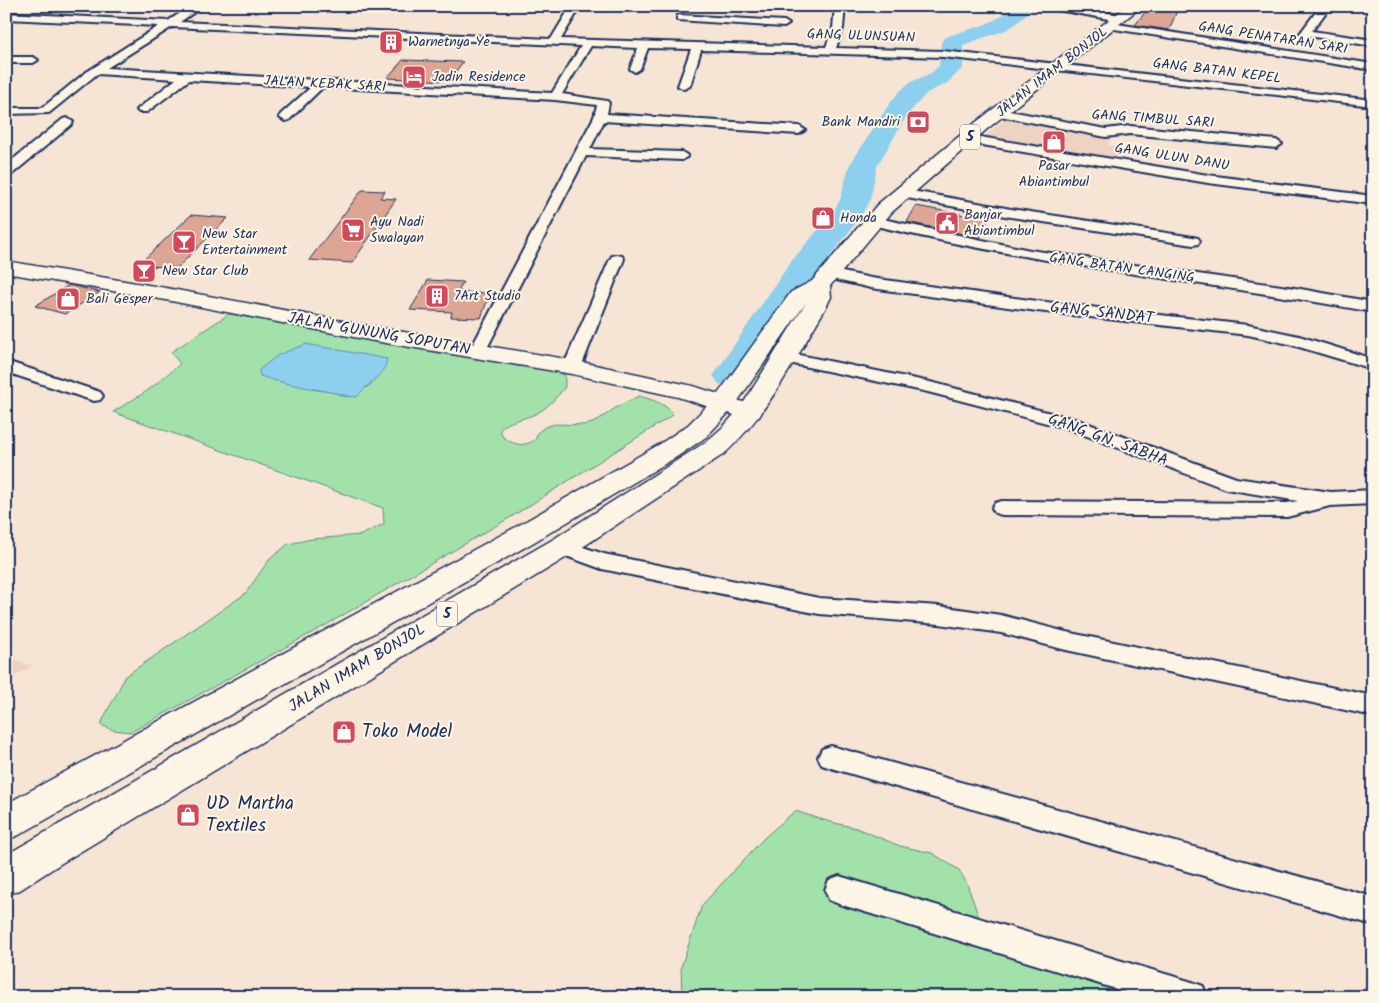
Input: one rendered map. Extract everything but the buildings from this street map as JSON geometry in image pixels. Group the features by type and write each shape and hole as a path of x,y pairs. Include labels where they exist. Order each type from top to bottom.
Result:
{"main road":[{"name":"JALAN IMAM BONJOL","path":"6,877 625,508 715,448 732,433 737,407 799,296 824,279 873,221 901,192 1136,6"},
{"name":"JALAN GUNUNG SOPUTAN","path":"6,267 166,294 477,352 572,367 684,391 737,407"},
{"name":"JALAN IMAM BONJOL","path":"6,823 602,490 670,450 737,407 785,357 818,302 824,279"}],"street":[{"path":"6,111 45,111 95,71 198,6"},
{"path":"554,42 576,6"},
{"path":"686,6 678,21 784,24"},
{"path":"830,50 840,21 840,6"},
{"name":"GANG PENATARAN SARI","path":"1052,6 1115,22 1373,67"},
{"path":"1290,54 1322,11 1320,6"},
{"path":"6,16 554,42 644,44 635,69"},
{"path":"1305,33 1373,43"},
{"name":"GANG ULUNSUAN","path":"644,44 665,42 697,46 943,54 1057,67"},
{"path":"554,97 588,43"},
{"path":"684,86 697,46"},
{"path":"6,60 33,60"},
{"name":"GANG BATAN KEPEL","path":"1057,67 1236,89 1373,103"},
{"name":"JALAN KEBAK SARI","path":"95,71 554,97 600,102 603,105 600,118"},
{"path":"143,110 185,77"},
{"path":"285,117 321,83"},
{"name":"GANG TIMBUL SARI","path":"1000,113 1108,134 1130,130 1276,144"},
{"path":"477,352 600,118 798,130"},
{"path":"6,172 67,122"},
{"name":"GANG ULUN DANU","path":"968,138 1199,178 1373,200"},
{"path":"582,152 682,156"},
{"path":"901,192 968,206 1193,241"},
{"name":"GANG BATAN CANGING","path":"873,221 1030,254 1373,307"},
{"path":"572,367 617,259"},
{"name":"GANG SANDAT","path":"824,279 871,283 1037,306 1248,330 1293,340 1373,364"},
{"name":"GANG GN. SABHA","path":"785,357 930,387 1072,424 1233,484 1331,499 1373,497"},
{"path":"6,366 94,396"},
{"path":"1002,508 1287,510 1331,499"},
{"path":"562,546 602,560 819,606 939,615 1001,624 1076,643 1373,706"},
{"path":"831,757 1373,911"},
{"path":"839,890 1192,997"}],"shaded area":[{"name":"Pasar Abiantimbul","path":"1008,117 1111,135 1108,145 1121,147 1116,161 982,139"},
{"path":"6,656 32,666 6,682"}],"green space":[{"path":"229,314 518,366 537,366 565,375 565,387 546,407 538,413 512,422 500,429 502,436 510,442 519,444 532,442 536,439 537,433 545,427 555,424 586,425 595,422 617,407 639,396 663,405 673,415 511,517 326,625 131,732 113,730 101,725 124,677 245,594 269,560 288,544 312,539 361,535 384,524 383,508 113,412 147,391 180,364 171,352","holes":["383,370 369,386 347,397 332,392 311,389"]},
{"path":"795,811 856,828 900,846 932,853 959,870 967,884 990,948 1141,997 682,997 681,967 702,905 764,838"}],"water":[{"path":"306,344 387,359 386,365 379,375 357,397 260,376 259,370 278,355"}],"waterway":[{"path":"732,376 802,270 846,216 855,200 863,166 907,98 918,88 939,78 951,68 952,43 1000,26 1016,15 1022,6"}],"place":[{"name":"Warnetnya Ye","path":"391,42"},
{"name":"Jadin Residence","path":"414,77"},
{"name":"Bank Mandiri","path":"918,122"},
{"name":"Pasar Abiantimbul","path":"1054,142"},
{"name":"Honda","path":"823,218"},
{"name":"Banjar Abiantimbul","path":"947,223"},
{"name":"Ayu Nadi Swalayan","path":"353,230"},
{"name":"New Star Entertainment","path":"184,242"},
{"name":"New Star Club","path":"144,271"},
{"name":"7Art Studio","path":"437,296"},
{"name":"Bali Gesper","path":"68,299"},
{"name":"Toko Model","path":"344,732"},
{"name":"UD Martha Textiles","path":"188,815"}]}
